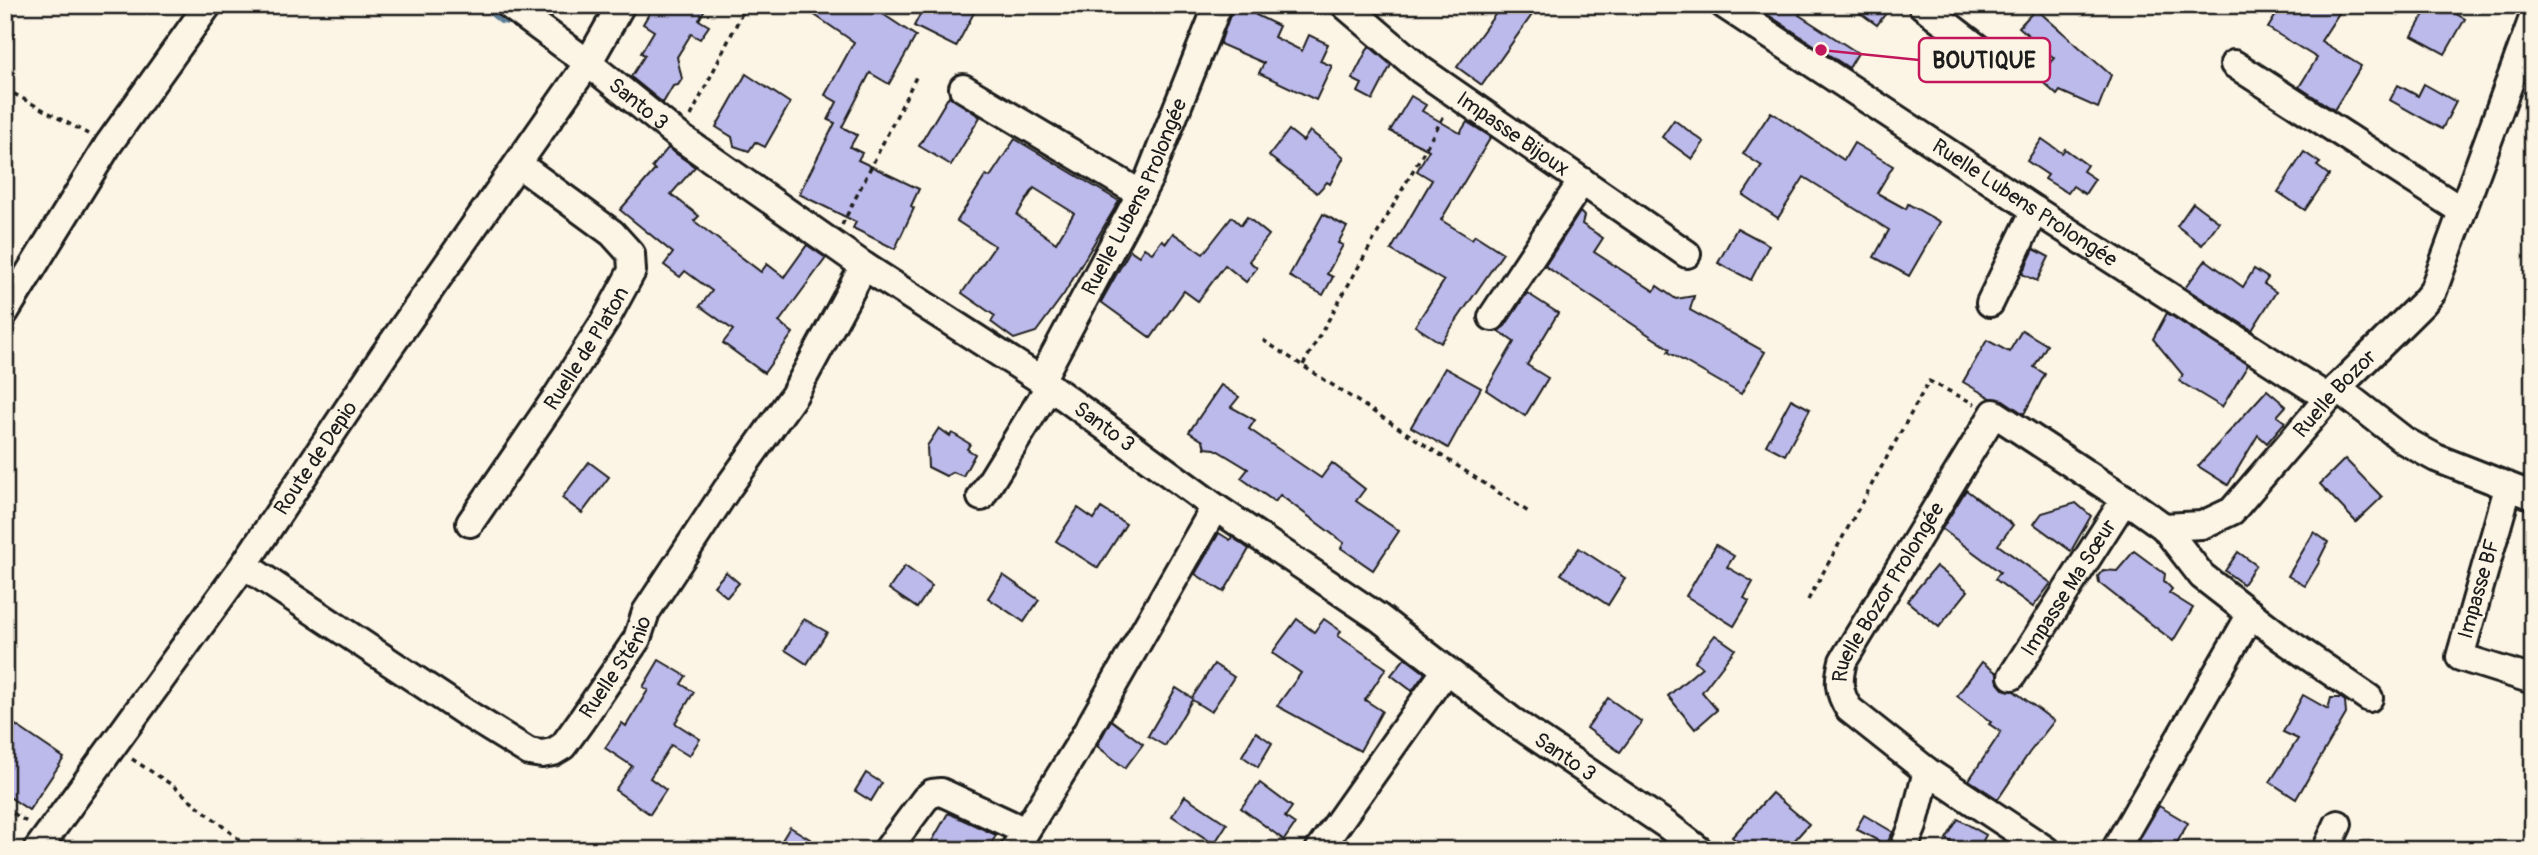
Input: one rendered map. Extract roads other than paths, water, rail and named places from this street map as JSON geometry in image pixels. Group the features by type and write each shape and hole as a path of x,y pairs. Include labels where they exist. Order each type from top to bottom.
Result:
{"street":[{"path":"5,312 108,145 208,5"},
{"name":"Santo 3","path":"509,5 588,63 680,137 864,266 1045,383 1215,507 1378,617 1511,720 1668,826 1699,850"},
{"name":"Route de Depio","path":"37,850 244,565 384,355 588,63 621,5"},
{"name":"Ruelle Lubens Prolongée","path":"981,497 1045,383 1141,194 1218,5"},
{"name":"Impasse Bijoux","path":"1345,5 1421,70 1687,254"},
{"name":"Ruelle Lubens Prolongée","path":"1724,5 2035,210 2405,441 2436,458 2533,496"},
{"path":"1922,5 1979,49"},
{"name":"Ruelle Bozor","path":"2164,527 2202,525 2232,511 2332,393 2432,291 2533,18"},
{"path":"2234,64 2462,211"},
{"path":"963,88 1141,194"},
{"name":"Ruelle de Platon","path":"470,523 564,385 606,319 632,271 631,254 612,233 518,164"},
{"path":"1492,317 1582,181"},
{"path":"1990,303 2035,210"},
{"name":"Ruelle Sténio","path":"244,565 529,752 553,752 563,746 582,721 637,639 646,612 727,489 794,395 864,266"},
{"name":"Ruelle Bozor Prolongée","path":"2046,850 1927,771 1849,709 1841,697 1839,678 1843,661 1994,413 2125,499"},
{"name":"Impasse BF","path":"2508,488 2459,657 2533,680"},
{"path":"2125,499 2164,527 2202,576 2369,698"},
{"name":"Impasse Ma Sœur","path":"2012,676 2125,499"},
{"path":"887,850 925,799 932,793 941,792 1020,841 1082,740 1215,507"},
{"path":"2115,850 2251,614"},
{"path":"1319,850 1446,670"},
{"path":"1903,850 1913,826 1927,771"},
{"path":"2326,850 2338,824"}],"waterway":[{"path":"481,5 501,21 509,22 513,17"}],"place":[{"name":"BOUTIQUE","path":"1821,50"}]}
